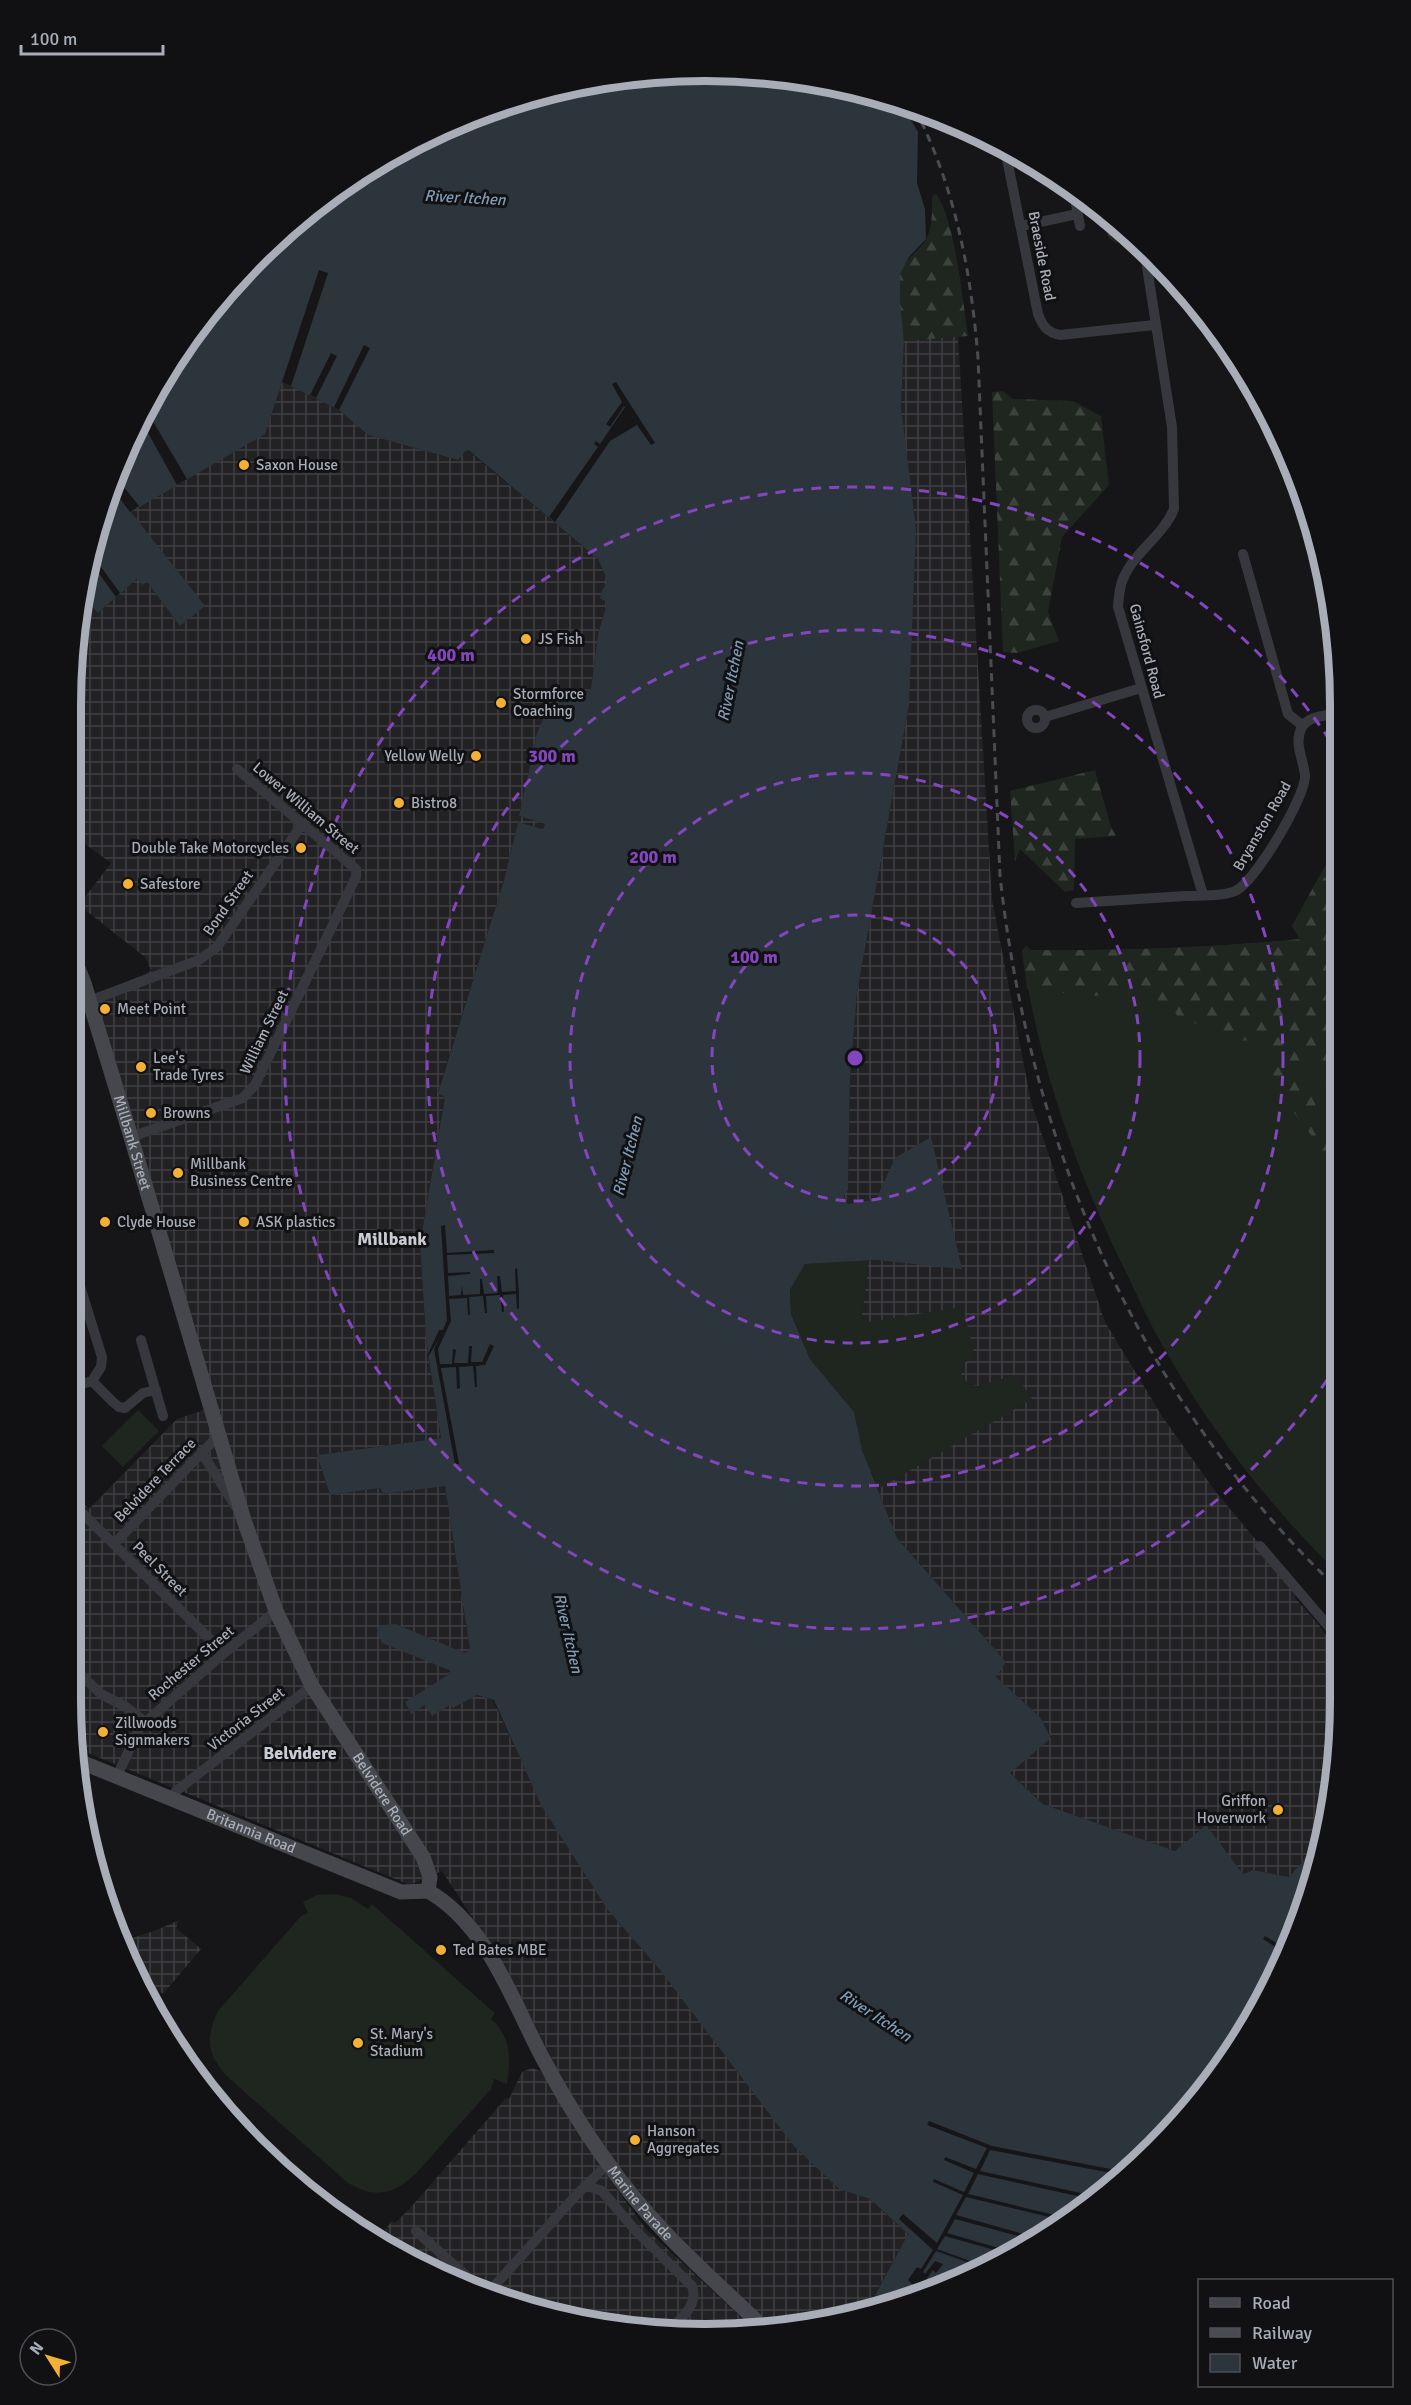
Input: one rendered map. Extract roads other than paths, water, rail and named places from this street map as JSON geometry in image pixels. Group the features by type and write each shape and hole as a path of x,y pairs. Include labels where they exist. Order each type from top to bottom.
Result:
{"street":[{"name":"Braeside Road","path":"1007,159 1042,325 1050,333 1060,335 1154,326"},
{"path":"1022,226 1077,209 1080,226"},
{"name":"Gainsford Road","path":"1146,263 1154,326 1172,427 1174,509 1158,534 1127,569 1120,586 1118,607 1203,895"},
{"path":"1243,554 1288,714 1303,726 1310,719 1330,715"},
{"path":"1045,717 1141,688"},
{"name":"Bryanston Road","path":"1076,903 1203,895 1238,890 1249,882 1303,792 1305,777 1298,741 1303,726"},
{"name":"Lower William Street","path":"237,769 356,869"},
{"name":"Bond Street","path":"89,1001 199,960 217,947 303,823"},
{"name":"William Street","path":"131,1137 243,1098 249,1093 327,938 356,877 356,869"},
{"name":"Millbank Street","path":"81,978 131,1137 218,1436"},
{"path":"81,1290 102,1357 101,1367 92,1381 81,1384"},
{"path":"141,1340 163,1416"},
{"path":"92,1381 118,1407 125,1408 143,1392 156,1390"},
{"name":"Belvidere Terrace","path":"114,1544 218,1436"},
{"name":"Belvidere Road","path":"218,1436 276,1611 312,1686 423,1857 430,1877 428,1891"},
{"name":"Belvidere Road","path":"202,1453 244,1520"},
{"name":"Peel Street","path":"81,1512 224,1653"},
{"path":"1260,1546 1330,1628"},
{"name":"Rochester Street","path":"117,1776 135,1733 145,1722 276,1611"},
{"path":"81,1684 126,1707 145,1722"},
{"name":"Victoria Street","path":"171,1799 177,1791 312,1686"},
{"name":"Britannia Road","path":"84,1763 401,1892 428,1891"},
{"name":"Marine Parade","path":"428,1891 455,1911 489,1954 540,2053 586,2132 608,2164 652,2219 758,2322"},
{"path":"494,2287 585,2185 608,2164"},
{"path":"585,2185 602,2191 635,2230 692,2286 694,2297 692,2304 676,2323"},
{"path":"416,2231 466,2275"}],"water":[{"name":"River Itchen","path":"706,81 787,86 867,102 908,115 918,132 917,183 925,209 926,239 909,257 900,274 904,341 901,407 916,529 909,705 857,993 850,1078 848,1190 844,1196 848,1204 876,1199 895,1158 931,1137 962,1269 875,1260 805,1264 790,1290 791,1314 810,1359 854,1412 862,1450 897,1538 1006,1662 996,1677 1040,1717 1051,1738 1010,1773 1043,1804 1175,1851 1206,1825 1243,1874 1253,1870 1289,1877 1308,1855 1310,1856 1297,1900 1266,1976 1225,2046 1201,2080 1147,2141 1086,2195 1052,2219 982,2260 906,2291 902,2292 899,2289 893,2295 884,2298 875,2295 908,2234 870,2199 839,2189 793,2145 660,1970 607,1909 541,1805 494,1700 477,1695 453,1708 450,1705 432,1716 425,1705 411,1714 405,1702 451,1673 449,1670 382,1643 377,1631 381,1625 396,1624 465,1653 470,1650 445,1486 383,1494 380,1488 330,1495 317,1455 441,1438 426,1340 420,1243 445,1097 438,1093 504,880 518,822 543,829 545,824 519,816 537,733 545,714 560,703 582,697 591,688 598,634 607,603 600,598 608,582 598,559 467,449 458,460 368,435 339,410 282,382 265,434 131,512 205,606 180,626 147,582 142,585 137,579 98,613 90,604 102,544 114,505 145,429 186,359 210,325 264,264 325,210 393,165 429,145 505,114 544,102 624,86"}],"railway":[{"path":"920,119 951,199 971,293 978,358 1000,876 1015,977 1038,1075 1068,1171 1106,1263 1152,1352 1206,1436 1268,1516 1330,1581"}],"place":[{"name":"Saxon House","path":"244,465"},
{"name":"JS Fish","path":"526,639"},
{"name":"Stormforce Coaching","path":"501,703"},
{"name":"Yellow Welly","path":"476,756"},
{"name":"Bistro8","path":"399,803"},
{"name":"Double Take Motorcycles","path":"301,848"},
{"name":"Safestore","path":"128,884"},
{"name":"Meet Point","path":"105,1009"},
{"name":"Lee's Trade Tyres","path":"141,1067"},
{"name":"Browns","path":"151,1113"},
{"name":"Millbank Business Centre","path":"178,1173"},
{"name":"Clyde House","path":"105,1222"},
{"name":"ASK plastics","path":"244,1222"},
{"name":"Zillwoods Signmakers","path":"103,1732"},
{"name":"Griffon Hoverwork","path":"1278,1810"},
{"name":"Ted Bates MBE","path":"441,1950"},
{"name":"St. Mary's Stadium","path":"358,2043"},
{"name":"Hanson Aggregates","path":"635,2140"}],"district":[{"name":"Millbank","path":"392,1239"},
{"name":"Belvidere","path":"300,1753"}]}
